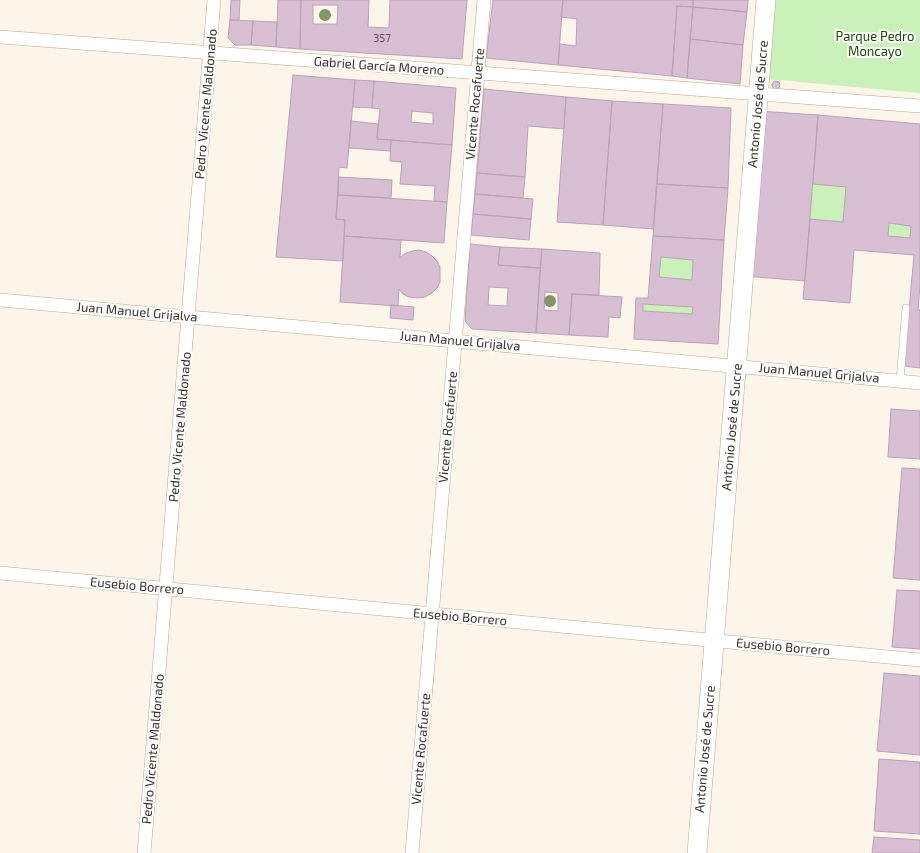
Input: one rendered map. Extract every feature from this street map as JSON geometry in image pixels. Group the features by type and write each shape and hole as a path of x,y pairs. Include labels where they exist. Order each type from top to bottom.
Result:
{"street":[{"name":"Pedro Vicente Maldonado","path":"144,853 214,0"},
{"name":"Vicente Rocafuerte","path":"412,853 484,0"},
{"name":"Antonio José de Sucre","path":"697,853 766,0"},
{"name":"Gabriel García Moreno","path":"0,37 920,106"},
{"name":"Juan Manuel Grijalva","path":"0,300 920,383"},
{"name":"Eusebio Borrero","path":"0,573 920,660"}],"lane":[{"path":"900,381 906,308"}],"green space":[{"name":"Parque Pedro Moncayo","path":"774,0 920,0 920,93 767,79"},
{"path":"813,184 846,187 843,222 810,219"},
{"path":"889,223 911,226 910,238 888,236"},
{"path":"661,257 693,260 692,280 659,277"},
{"path":"643,304 693,307 692,314 643,311"}],"building":[{"path":"231,0 240,0 239,20 230,20"},
{"path":"278,0 301,0 300,49 276,47"},
{"path":"301,0 369,0 368,27 389,28 390,0 467,0 462,59 300,49","holes":["313,5 338,5 337,24 313,24"]},
{"path":"493,0 563,0 558,65 486,58"},
{"path":"563,0 693,0 693,7 677,6 672,76 558,65 560,44 576,46 577,19 561,17"},
{"path":"693,0 748,0 747,12 693,7"},
{"path":"677,6 693,7 687,78 672,76"},
{"path":"693,7 747,12 743,45 690,39"},
{"path":"230,20 253,21 251,45 235,45 228,38"},
{"path":"253,21 277,22 276,47 251,45"},
{"path":"690,39 743,45 740,84 687,78"},
{"path":"293,75 355,80 347,168 339,167 336,219 345,220 343,261 276,257"},
{"path":"355,80 374,81 372,108 353,107"},
{"path":"374,81 456,88 452,145 377,139 380,109 372,108","holes":["412,111 433,113 433,124 411,122"]},
{"path":"776,81 779,82 779,88 776,89 773,88 772,85 773,82"},
{"path":"484,89 566,97 564,129 528,126 525,177 477,173"},
{"path":"566,97 612,101 603,225 557,222"},
{"path":"612,101 663,104 653,229 603,225"},
{"path":"663,104 731,108 728,188 657,184"},
{"path":"758,111 818,115 805,281 745,276"},
{"path":"818,115 920,124 920,285 918,310 920,310 920,368 904,366 914,255 854,250 850,303 803,299 810,219 843,222 846,187 813,184","holes":["889,223 911,226 910,238 888,236"]},
{"path":"351,121 378,124 377,139 391,140 390,151 349,148"},
{"path":"391,140 452,145 447,202 434,201 435,186 400,184 402,162 390,161"},
{"path":"477,173 525,177 523,198 475,194"},
{"path":"339,177 392,180 391,198 338,195"},
{"path":"657,184 728,188 724,240 653,236"},
{"path":"475,194 533,199 531,219 473,214"},
{"path":"338,195 447,202 444,243 344,236 345,220 336,219"},
{"path":"473,214 531,219 529,240 471,235"},
{"path":"344,236 401,240 400,258 404,254 412,251 419,250 426,252 437,261 440,267 440,282 437,288 425,297 417,298 409,297 403,294 399,289 398,306 340,302"},
{"path":"653,236 724,240 718,344 634,339 636,298 648,298","holes":["661,257 693,260 692,280 659,277","643,304 693,307 692,314 643,311"]},
{"path":"470,244 500,247 498,265 540,268 536,333 472,329 465,321","holes":["489,287 508,288 507,306 488,305"]},
{"path":"500,247 542,249 540,268 498,265"},
{"path":"542,249 600,253 599,295 572,294 569,335 536,333","holes":["545,292 558,293 558,311 544,310"]},
{"path":"572,294 622,297 620,318 609,317 608,337 569,335"},
{"path":"391,305 414,307 413,320 390,318"},
{"path":"891,409 920,411 920,459 888,457"},
{"path":"902,468 920,469 920,580 893,578"},
{"path":"897,590 920,591 920,649 892,647"},
{"path":"884,673 920,676 920,755 877,751"},
{"path":"879,759 920,762 920,834 874,831"},
{"path":"874,837 920,840 920,853 872,853"}]}
